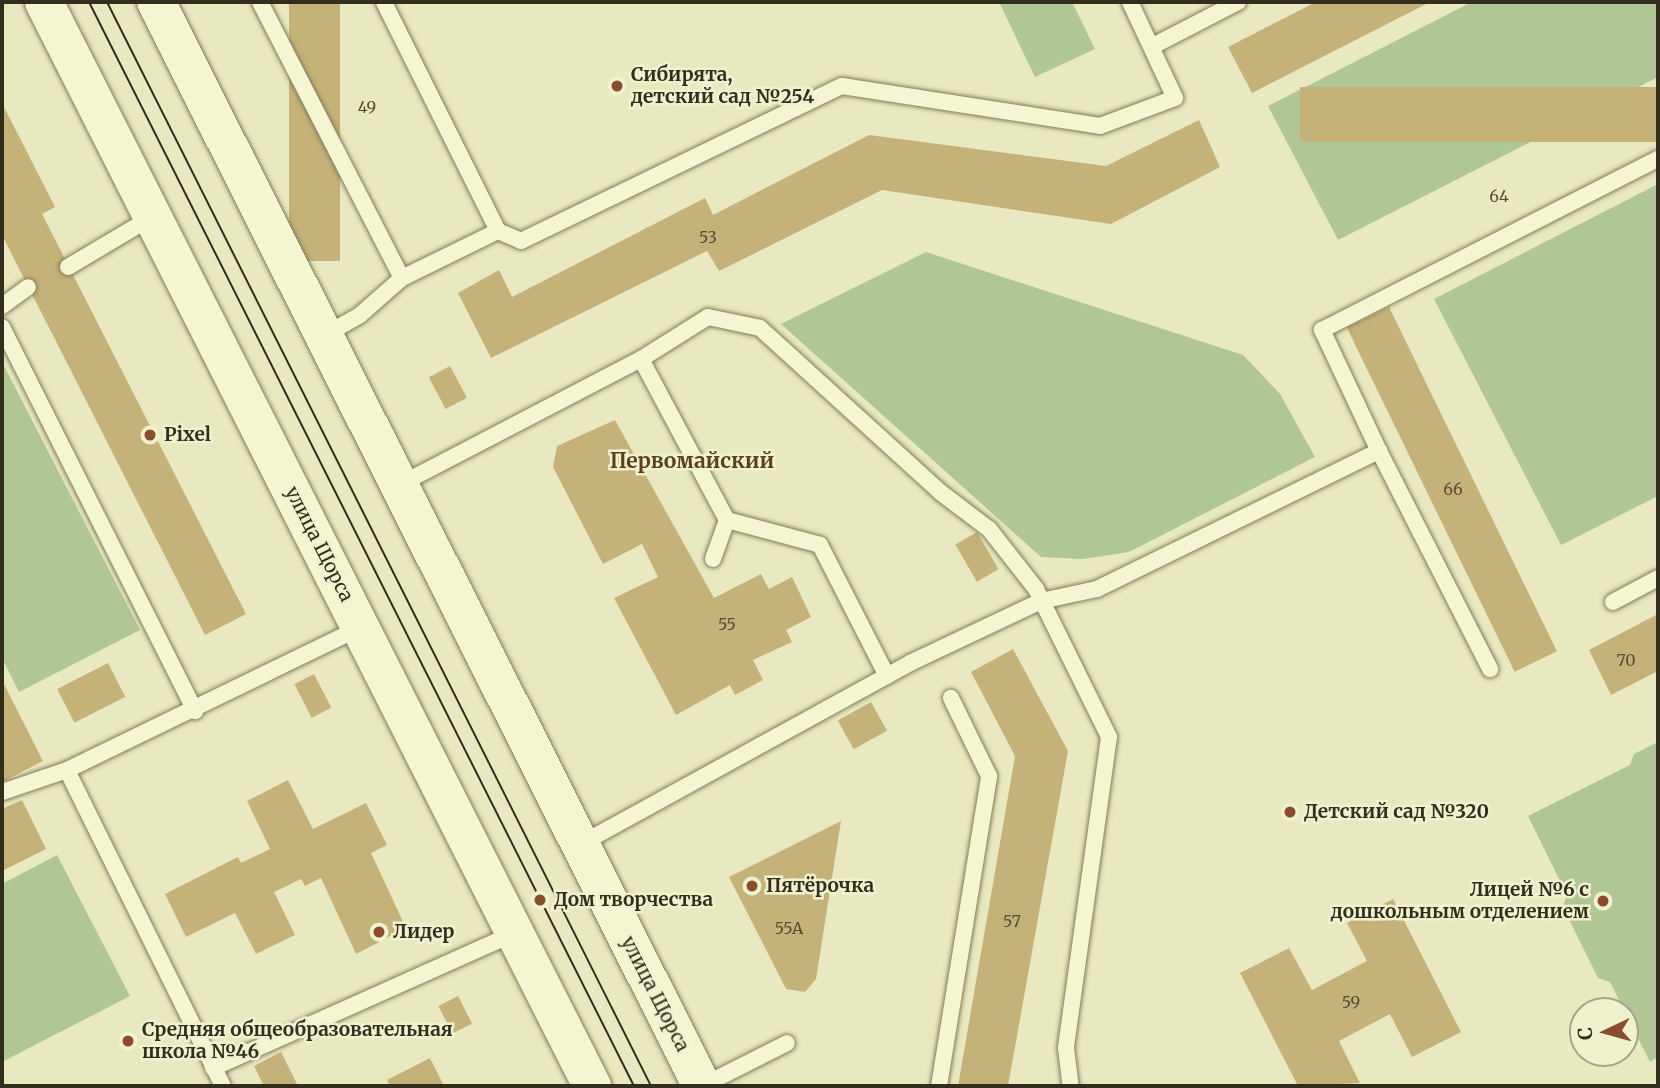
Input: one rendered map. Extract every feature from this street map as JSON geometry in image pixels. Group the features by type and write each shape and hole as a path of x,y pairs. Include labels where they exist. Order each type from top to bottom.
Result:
{"main road":[{"name":"улица Щорса","path":"44,2 592,1086"},
{"name":"улица Щорса","path":"156,2 702,1086"}],"lane":[{"path":"260,2 402,278"},
{"path":"384,2 498,231 521,241 842,86 1100,126 1175,98 1153,46 1130,2"},
{"path":"1153,46 1238,2"},
{"path":"1490,669 1379,451 1322,330 1658,159"},
{"path":"68,267 154,216"},
{"path":"325,335 360,315 402,278 498,231"},
{"path":"2,306 28,287"},
{"path":"398,485 640,359 708,317 760,328 940,492 989,529 1041,601 1109,737 1066,1048 1071,1086"},
{"path":"2,327 195,711"},
{"path":"640,359 727,520 820,545 887,676"},
{"path":"579,845 887,676 1041,601 1097,589 1379,451"},
{"path":"713,559 727,520"},
{"path":"1613,602 1658,578"},
{"path":"2,792 67,770 195,711 362,627"},
{"path":"939,1086 989,776 951,698"},
{"path":"67,770 223,1086"},
{"path":"214,1068 516,932"},
{"path":"702,1086 786,1043"}],"green space":[{"path":"999,2 1072,2 1095,49 1035,77"},
{"path":"1472,2 1658,2 1658,77 1338,240 1268,106"},
{"path":"1658,184 1658,496 1561,545 1434,299"},
{"path":"926,252 1243,355 1280,394 1315,457 1129,552 1083,559 1041,557 781,324"},
{"path":"2,362 140,630 19,692 2,658"},
{"name":"Лицей №6 с дошкольным отделением","path":"1658,742 1658,1057 1650,1062 1639,1040 1639,997 1618,997 1610,982 1598,978 1563,907 1567,895 1528,816 1630,765 1634,754"},
{"path":"57,855 130,996 2,1062 2,884"}],"building":[{"path":"289,2 340,2 340,261 289,261"},
{"path":"1316,2 1430,2 1252,93 1228,47"},
{"path":"1300,87 1658,87 1658,142 1300,142"},
{"path":"2,103 55,207 42,214 246,614 205,635 2,235"},
{"path":"1199,120 1220,167 1111,224 882,190 719,271 707,251 491,358 458,293 499,270 512,297 705,198 713,215 869,135 1106,166"},
{"path":"1389,307 1557,651 1515,672 1347,328"},
{"path":"450,366 467,398 446,409 429,377"},
{"path":"615,420 714,598 761,574 769,589 792,577 811,617 786,630 792,642 753,660 763,680 735,695 730,685 676,715 614,598 658,577 642,544 603,564 553,467 557,446"},
{"path":"977,532 998,569 977,582 955,544"},
{"path":"1658,614 1658,671 1611,695 1589,650"},
{"path":"1013,649 1068,751 1008,1086 958,1086 1015,756 971,672"},
{"path":"108,663 125,697 74,723 57,689"},
{"path":"314,674 331,708 312,718 294,684"},
{"path":"2,680 43,761 2,782"},
{"path":"871,702 887,731 854,749 838,720"},
{"path":"288,780 313,829 366,803 387,845 371,853 406,928 356,954 321,878 305,886 301,879 274,892 295,935 256,954 235,913 186,937 165,894 238,857 241,863 270,849 247,801"},
{"path":"22,800 46,849 2,871 2,809"},
{"path":"841,821 816,979 805,992 786,989 729,877"},
{"path":"1393,899 1461,1032 1412,1057 1390,1014 1339,1041 1360,1083 1298,1086 1240,973 1289,948 1312,990 1367,961 1347,923"},
{"path":"458,996 472,1024 452,1034 438,1006"},
{"path":"281,1052 298,1086 264,1086 254,1066"},
{"path":"430,1058 444,1086 390,1086 387,1080"}],"tram line":[{"path":"89,2 634,1086"},
{"path":"107,2 651,1086"}],"place":[{"name":"Сибирята, детский сад №254","path":"617,86"},
{"name":"Pixel","path":"150,435"},
{"name":"Детский сад №320","path":"1290,812"},
{"name":"Пятёрочка","path":"752,886"},
{"name":"Дом творчества","path":"540,900"},
{"name":"Лицей №6 с дошкольным отделением","path":"1603,901"},
{"name":"Лидер","path":"379,932"},
{"name":"Средняя общеобразовательная школа №46","path":"128,1041"}],"district":[{"name":"Первомайский","path":"692,461"}]}
